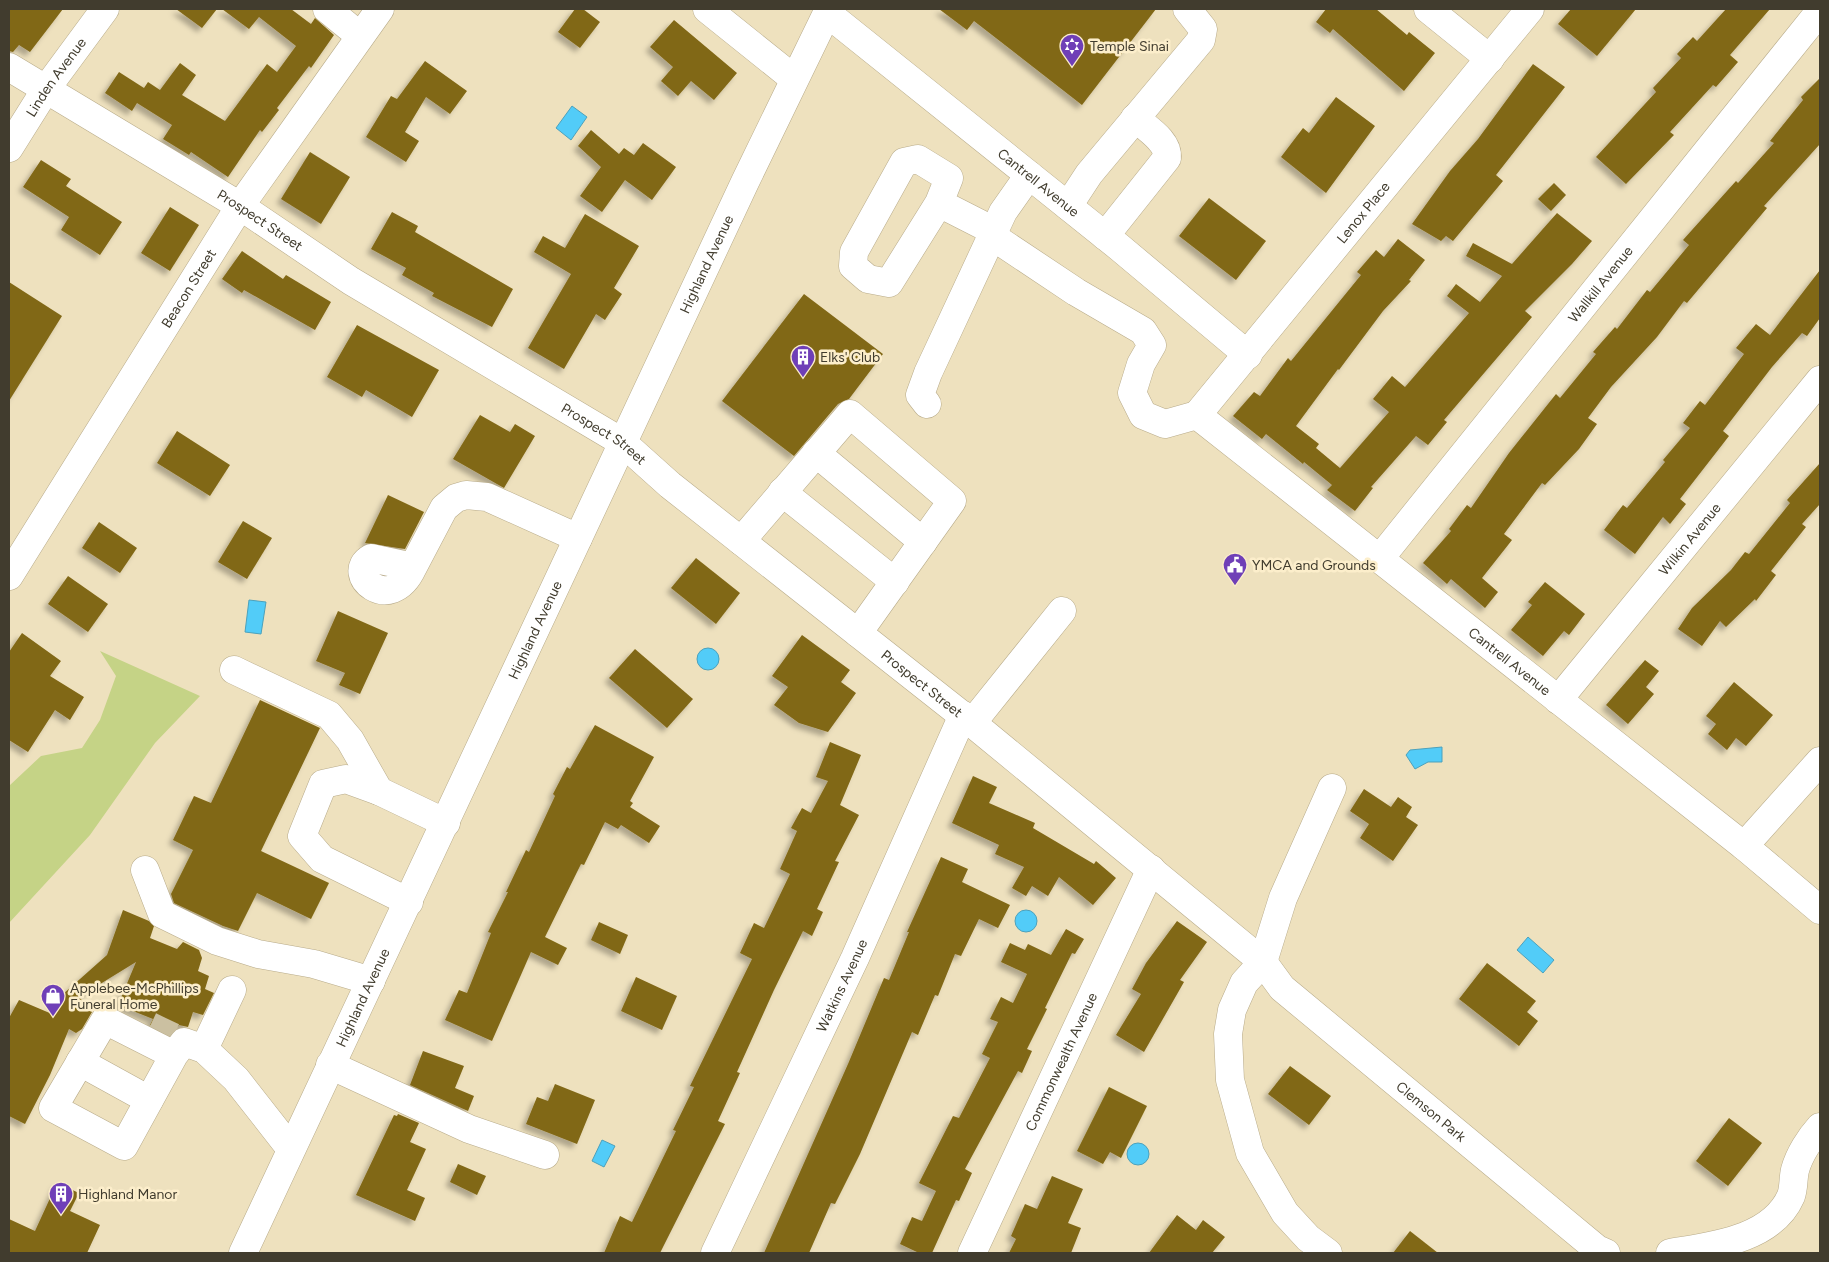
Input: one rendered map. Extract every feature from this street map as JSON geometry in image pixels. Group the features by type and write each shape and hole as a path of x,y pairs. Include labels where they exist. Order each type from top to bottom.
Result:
{"street":[{"name":"Linden Avenue","path":"9,148 46,89 105,9"},
{"path":"327,9 360,36"},
{"name":"Beacon Street","path":"9,576 240,206 380,9"},
{"path":"707,9 794,78"},
{"path":"1068,206 1089,174 1201,40 1202,29 1187,9"},
{"path":"1428,9 1490,59"},
{"name":"Lenox Place","path":"1197,415 1530,9"},
{"name":"Highland Avenue","path":"243,1253 290,1148 409,902 622,442 794,78 828,11"},
{"name":"Cantrell Avenue","path":"828,11 1248,355"},
{"name":"Wallkill Avenue","path":"1381,557 1820,11"},
{"name":"Prospect Street","path":"9,67 240,206 351,281 622,442 670,486 967,719 1151,869"},
{"path":"1105,236 1167,158 1168,151 1164,144 1135,118"},
{"path":"927,404 920,395 928,372 1003,212 1029,175"},
{"path":"939,203 993,234 1076,292 1143,331 1152,345 1141,364 1132,393 1144,414 1164,424 1197,415"},
{"name":"Wilkin Avenue","path":"1558,700 1820,380"},
{"path":"741,541 850,414 952,501 858,633"},
{"name":"Cantrell Avenue","path":"1197,415 1381,557 1558,700 1744,846 1820,910"},
{"path":"816,453 923,542"},
{"path":"782,492 895,582"},
{"path":"413,566 444,508 456,498 466,496 487,497 578,538"},
{"name":"Watkins Avenue","path":"716,1253 967,719 1062,611"},
{"path":"234,670 330,715 350,740 380,791"},
{"path":"1744,846 1820,761"},
{"path":"409,902 322,860 302,836 323,784 346,779 380,791 446,823"},
{"path":"1328,1253 1308,1238 1285,1213 1250,1153 1230,1080 1228,1034 1232,1010 1244,983 1263,962 1283,898 1332,788"},
{"name":"Clemson Park","path":"1151,869 1263,962 1282,988 1589,1242 1606,1253"},
{"name":"Commonwealth Avenue","path":"972,1253 1151,869"},
{"path":"145,870 162,914 170,918 217,941 258,954 314,964 371,981"},
{"path":"232,990 168,1040 149,1100 124,1146 53,1108 105,1020 168,1040 236,1079 290,1148"},
{"path":"80,1062 149,1100"},
{"path":"330,1065 469,1129 545,1155"},
{"path":"1670,1253 1738,1238 1764,1227 1779,1213 1790,1197 1797,1163 1813,1135 1820,1127"}],"green space":[{"path":"100,651 200,696 155,743 90,835 9,923 9,786 41,756 82,748 100,720 116,676"}],"water":[{"path":"572,106 587,117 571,140 556,128"},
{"path":"249,600 266,602 261,634 245,632"},
{"path":"708,648 716,651 719,659 716,667 708,670 700,667 697,659 700,651"},
{"path":"1442,747 1442,762 1428,762 1415,769 1406,755 1410,750"},
{"path":"1026,910 1034,913 1037,921 1034,929 1026,932 1018,929 1015,921 1018,913"},
{"path":"1528,937 1554,960 1543,973 1517,950"},
{"path":"602,1140 615,1146 604,1167 592,1161"},
{"path":"1138,1143 1146,1146 1149,1154 1146,1162 1138,1165 1130,1162 1127,1154 1130,1146"}],"building":[{"path":"9,9 63,9 30,52 19,45 13,52 9,51"},
{"path":"176,9 217,9 202,28"},
{"path":"222,9 291,9 311,24 315,18 334,35 311,68 309,66 277,108 279,110 262,132 260,130 228,177 191,152 189,155 163,139 172,125 137,103 132,111 105,93 119,72 144,88 148,82 160,90 180,63 196,75 182,95 225,121 267,64 277,72 296,46 259,17 249,29"},
{"path":"575,9 583,9 600,22 580,48 558,32"},
{"name":"Temple Sinai","path":"939,9 1156,9 1082,105 974,21 967,30"},
{"path":"1326,9 1376,9 1407,35 1409,32 1435,53 1404,91 1333,29 1330,33 1316,22"},
{"path":"1571,9 1636,9 1597,56 1558,24"},
{"path":"1726,9 1770,9 1730,55 1738,62 1716,87 1713,85 1670,132 1674,135 1626,184 1596,157 1656,92 1653,88 1681,58 1677,54 1693,37 1697,41"},
{"path":"674,20 737,73 714,100 691,81 678,96 661,81 673,67 650,47"},
{"path":"425,61 467,91 450,114 426,97 405,132 419,141 406,162 366,137 391,96 397,99"},
{"path":"1533,64 1565,87 1496,175 1503,181 1453,241 1446,236 1441,241 1412,224 1450,171 1478,139"},
{"path":"1820,78 1820,144 1764,206 1767,208 1687,303 1684,301 1657,337 1611,387 1588,418 1597,424 1579,449 1545,485 1542,483 1504,534 1512,540 1482,578 1498,592 1485,608 1451,579 1447,584 1423,563 1451,531 1449,529 1467,505 1471,508 1509,453 1556,394 1560,398 1596,354 1593,352 1615,327 1617,329 1647,290 1650,292 1689,245 1683,240 1736,181 1738,183 1774,143 1770,141 1803,100 1801,97"},
{"path":"1336,97 1375,126 1326,193 1281,157 1303,128 1309,133"},
{"path":"591,130 619,154 624,148 634,155 643,143 676,167 652,200 625,180 602,212 580,196 601,167 578,146"},
{"path":"310,152 350,177 321,224 281,199"},
{"path":"41,160 71,179 66,186 122,222 100,255 61,230 69,217 23,187"},
{"path":"1554,183 1566,195 1551,211 1538,199"},
{"path":"1209,198 1266,241 1236,280 1179,236"},
{"path":"170,207 199,225 170,271 141,253"},
{"path":"392,212 418,226 415,232 513,289 492,327 432,296 434,293 402,275 406,268 371,249"},
{"path":"1557,213 1592,241 1525,311 1532,317 1444,420 1447,422 1428,445 1416,436 1371,487 1373,488 1355,511 1327,490 1332,485 1304,462 1303,464 1266,434 1262,439 1233,416 1254,392 1260,396 1288,358 1291,361 1361,275 1357,272 1376,250 1384,257 1398,239 1425,260 1409,280 1411,281 1383,311 1296,426 1319,444 1316,448 1340,468 1389,412 1373,399 1392,376 1405,387 1469,313 1447,296 1456,284 1480,302 1502,276 1466,256 1473,243 1512,264"},
{"path":"585,214 639,246 614,288 622,294 605,320 596,314 564,369 528,348 571,274 534,252 543,236 565,248"},
{"path":"242,251 283,279 286,275 331,302 315,330 244,290 242,293 222,279"},
{"path":"1820,270 1820,318 1807,336 1802,333 1772,367 1723,431 1729,436 1680,499 1686,504 1670,524 1663,517 1635,554 1604,530 1623,505 1627,508 1665,462 1663,460 1690,428 1683,423 1700,401 1705,405 1744,354 1736,348 1756,324 1770,335"},
{"path":"9,282 62,316 9,401"},
{"name":"Elks' Club","path":"804,294 883,354 849,399 838,404 794,456 722,401"},
{"path":"357,325 439,370 412,417 366,390 362,397 327,377"},
{"path":"480,415 510,432 515,424 535,436 504,488 453,459"},
{"path":"177,431 230,465 210,496 157,463"},
{"path":"1820,463 1820,504 1802,524 1806,527 1771,571 1776,575 1756,601 1755,599 1726,627 1720,621 1702,646 1678,629 1692,608 1731,570 1745,552 1749,554 1790,503 1787,500"},
{"path":"388,495 424,512 405,549 365,543"},
{"path":"243,521 272,538 247,579 218,562"},
{"path":"99,522 137,548 120,573 82,548"},
{"path":"696,558 740,593 716,624 671,588"},
{"path":"68,576 108,604 88,632 48,604"},
{"path":"1545,582 1585,614 1569,635 1564,631 1543,656 1511,630 1532,605 1528,602"},
{"path":"338,611 388,633 360,694 339,685 345,673 316,661"},
{"path":"22,633 61,661 50,676 84,697 70,720 55,710 28,752 9,740 9,652"},
{"path":"802,635 850,670 841,682 856,693 828,732 799,723 774,705 788,687 772,676"},
{"path":"635,649 693,699 667,728 609,678"},
{"path":"1645,660 1659,671 1646,687 1654,694 1628,724 1606,705"},
{"path":"1734,682 1773,715 1746,746 1736,738 1727,750 1708,734 1716,724 1706,716"},
{"path":"260,700 320,728 261,851 329,883 311,919 257,893 238,931 174,903 171,894 193,850 173,840 194,796 211,803"},
{"path":"595,725 654,757 630,801 633,803 630,807 660,826 649,843 621,825 618,829 605,822 584,865 581,864 545,937 567,948 558,965 531,952 492,1041 445,1020 459,990 467,993 491,933 488,932 526,850 529,852 555,796 553,794 567,767 570,769"},
{"path":"830,742 861,755 840,805 859,815 835,861 839,862 817,909 823,912 812,936 803,931 774,990 737,1072 740,1073 718,1121 725,1124 660,1253 604,1253 620,1216 632,1222 676,1131 673,1130 694,1087 690,1086 752,959 740,953 754,923 764,928 790,874 780,869 797,831 791,828 802,808 811,813 828,781 816,777"},
{"path":"973,776 997,787 989,803 1035,823 1033,828 1094,864 1096,861 1116,878 1093,905 1059,877 1048,896 1032,886 1026,896 1012,888 1024,867 995,854 999,845 952,823"},
{"path":"1364,789 1391,807 1398,797 1412,807 1406,817 1418,825 1393,861 1360,838 1369,824 1350,811"},
{"path":"941,857 968,869 962,882 1010,905 998,928 979,919 961,956 955,954 938,996 935,995 918,1035 912,1032 860,1154 835,1204 831,1203 809,1253 764,1253 884,978 889,980 909,932 907,932"},
{"name":"Applebee-McPhillips Funeral Home","path":"123,910 149,921 154,926 150,938 177,949 183,942 199,950 202,958 198,971 209,976 205,989 214,993 203,1015 193,1012 188,1027 179,1025 170,1035 150,1025 153,1019 118,1005 136,962 79,997 92,1012 82,1029 76,1033 69,1029 50,1075 25,1124 9,1116 9,1018 19,1000 52,1014 55,1006 53,1003 107,955"},
{"path":"1177,921 1207,942 1180,980 1184,982 1144,1052 1116,1035 1141,994 1132,989 1146,963"},
{"path":"599,922 628,935 620,954 591,940"},
{"path":"1066,929 1084,939 1075,954 1072,953 1045,1008 1047,1009 1027,1049 1032,1051 1022,1073 1018,1071 965,1169 972,1173 959,1201 956,1200 932,1253 919,1253 900,1244 912,1217 922,1221 936,1191 919,1183 953,1116 959,1118 990,1058 982,1054 998,1022 990,1019 1001,997 1013,1003 1027,974 1001,962 1010,943 1025,950 1028,944 1051,955"},
{"path":"1487,963 1536,1001 1527,1012 1538,1021 1519,1046 1459,999"},
{"path":"636,977 677,996 662,1030 621,1011"},
{"path":"423,1051 464,1066 455,1088 474,1096 468,1111 410,1085"},
{"path":"1290,1066 1331,1096 1309,1125 1268,1094"},
{"path":"555,1084 595,1100 577,1144 526,1124 537,1097 548,1101"},
{"path":"1109,1087 1147,1106 1121,1158 1110,1152 1103,1164 1077,1151"},
{"path":"398,1114 419,1123 410,1142 426,1149 407,1190 425,1198 415,1221 356,1195 394,1115 397,1116"},
{"path":"1729,1118 1762,1143 1728,1186 1696,1161"},
{"path":"458,1164 486,1176 477,1195 450,1182"},
{"path":"1052,1176 1083,1189 1068,1223 1081,1228 1071,1253 1009,1253 1016,1239 1011,1236 1025,1204 1037,1209"},
{"name":"Highland Manor","path":"57,1183 79,1193 70,1211 100,1225 87,1253 9,1253 9,1219 35,1231"},
{"path":"1177,1215 1196,1230 1203,1220 1225,1237 1212,1253 1149,1253"},
{"path":"1410,1231 1438,1253 1393,1253"}],"tunnel":[{"path":"150,1026 173,1037"}],"place":[{"name":"Temple Sinai","path":"1072,67"},
{"name":"Elks' Club","path":"803,378"},
{"name":"YMCA and Grounds","path":"1235,586"},
{"name":"Applebee-McPhillips Funeral Home","path":"53,1017"},
{"name":"Highland Manor","path":"61,1215"}]}
